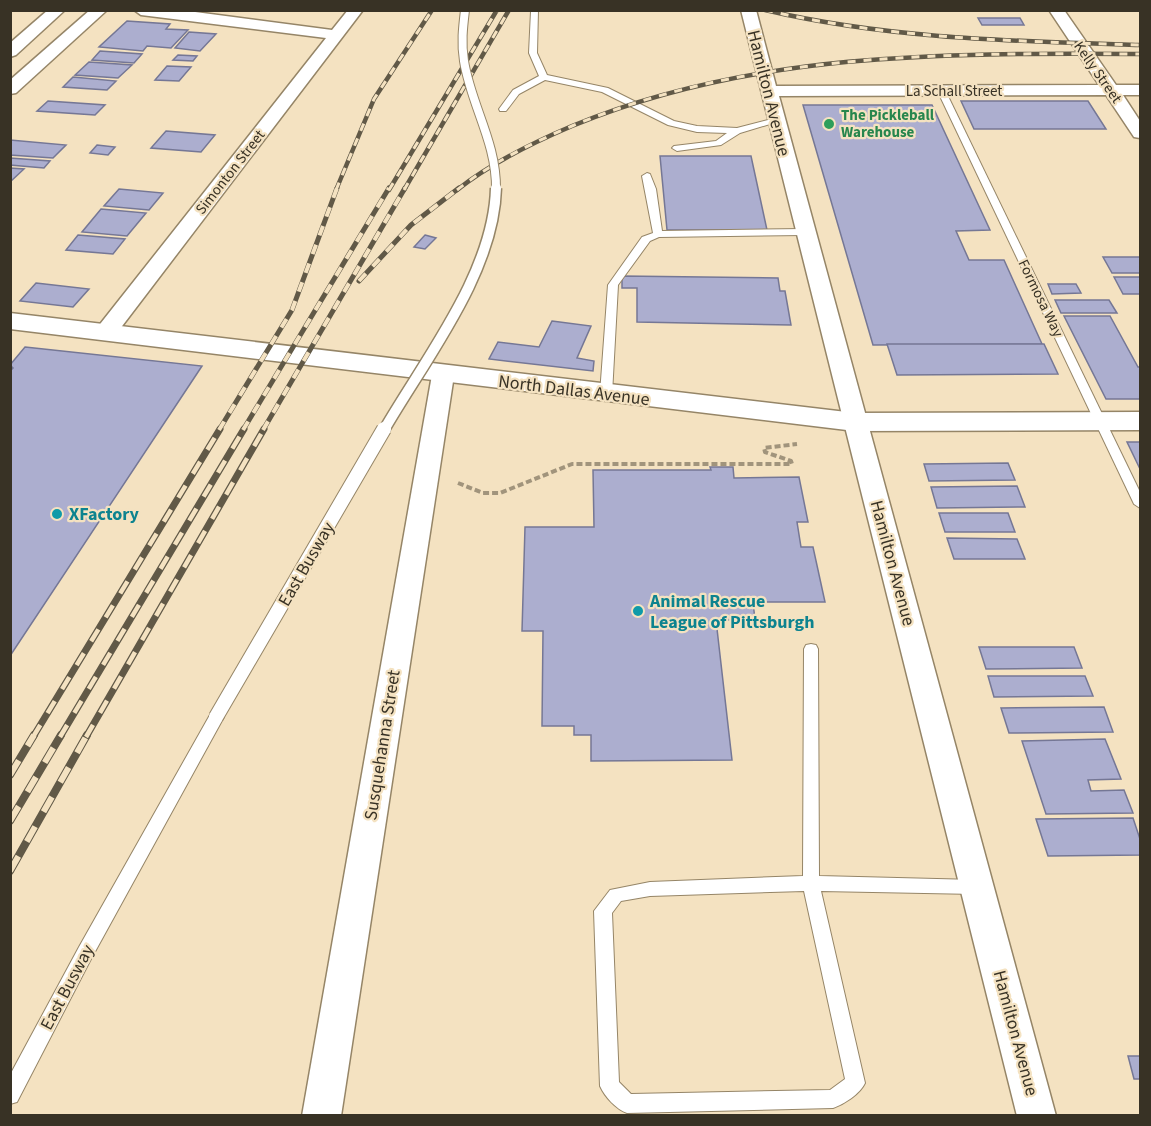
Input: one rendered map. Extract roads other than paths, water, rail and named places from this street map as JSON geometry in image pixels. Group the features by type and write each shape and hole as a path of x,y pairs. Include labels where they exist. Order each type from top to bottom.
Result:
{"main road":[{"name":"North Dallas Avenue","path":"10,321 443,375 855,422 1140,421"}],"street":[{"path":"10,52 58,10"},
{"path":"67,10 76,13 100,11"},
{"path":"141,10 336,35"},
{"name":"Simonton Street","path":"105,333 356,10"},
{"name":"Hamilton Avenue","path":"748,10 804,232 1037,1116"},
{"name":"Kelly Street","path":"1056,10 1140,133"},
{"path":"10,88 100,11"},
{"name":"La Schall Street","path":"768,91 1140,90"},
{"name":"Susquehanna Street","path":"321,1116 443,375"}],"lane":[{"name":"East Busway","path":"10,1095 85,953 216,717 445,325 482,256 496,198 493,145 466,78 460,31 465,10"},
{"path":"536,11 533,53 544,77"},
{"path":"503,109 516,92 544,77 605,90 670,123 697,129 737,131 776,121"},
{"name":"Formosa Way","path":"942,92 1140,504"},
{"path":"677,148 718,143 737,131"},
{"path":"646,176 650,182 652,220 658,234"},
{"path":"606,394 613,285 646,239 658,234 804,232"},
{"path":"811,649 811,883 855,1083 833,1099 627,1104 610,1086 603,911 616,895 650,889 811,883 978,887"}],"railway":[{"path":"336,190 374,99 432,10"},
{"path":"389,190 497,10"},
{"path":"404,190 509,10"},
{"path":"765,10 812,20 905,33 998,40 1140,45"},
{"path":"457,190 512,154 572,126 640,101 710,83 781,70 924,57 996,54 1140,54"},
{"path":"219,430 292,310 337,188"},
{"path":"243,430 389,188"},
{"path":"263,430 405,188"},
{"path":"359,281 411,225 459,188"},
{"path":"33,737 220,429"},
{"path":"60,737 244,429"},
{"path":"86,737 264,429"},
{"path":"10,775 34,735"},
{"path":"10,821 61,735"},
{"path":"10,871 87,735"}],"place":[{"name":"The Pickleball Warehouse","path":"829,124"},
{"name":"XFactory","path":"57,514"},
{"name":"Animal Rescue League of Pittsburgh","path":"638,611"}]}
